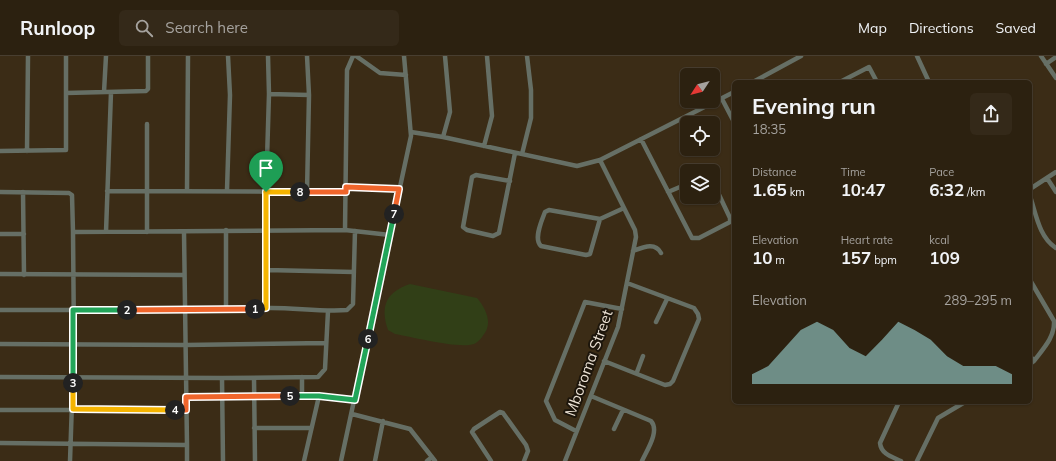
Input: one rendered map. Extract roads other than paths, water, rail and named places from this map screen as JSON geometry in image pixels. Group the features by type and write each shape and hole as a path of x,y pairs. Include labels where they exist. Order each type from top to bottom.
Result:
{"street":[{"path":"27,151 28,56"},
{"path":"0,151 65,150 67,148 66,56"},
{"path":"104,92 106,56"},
{"path":"66,93 146,91 148,89 148,56"},
{"path":"187,192 188,56"},
{"path":"227,190 230,95 228,56"},
{"path":"266,308 266,192 269,94 268,56"},
{"path":"307,56 309,95 307,192"},
{"path":"345,230 347,70 353,56"},
{"path":"356,56 380,73 406,75"},
{"path":"341,461 411,132 404,56"},
{"path":"443,137 450,112 445,56"},
{"path":"484,146 492,116 487,56"},
{"path":"522,154 531,118 531,90 527,56"},
{"path":"761,80 801,56"},
{"path":"917,56 928,80"},
{"path":"1041,56 1056,78"},
{"path":"1046,64 1056,57"},
{"path":"845,80 869,67 876,80"},
{"path":"106,232 111,92"},
{"path":"687,116 732,93"},
{"path":"269,94 309,95"},
{"path":"722,99 732,118"},
{"path":"411,132 443,137 577,166 600,160 680,120"},
{"path":"147,124 147,232"},
{"path":"641,139 690,235 695,239 730,222 730,218 720,197"},
{"path":"510,181 474,176 463,227 466,230 496,235 499,233 510,181 515,153"},
{"name":"Mboroma Street","path":"565,461 618,327 636,237 635,230 600,160"},
{"path":"1032,188 1056,172"},
{"path":"1047,178 1056,192"},
{"path":"668,192 680,187"},
{"path":"107,191 187,192 227,190 307,192 346,189 399,189"},
{"path":"0,192 71,194 73,232 72,275 74,343 73,409 70,461"},
{"path":"23,192 24,275"},
{"path":"1032,202 1044,235 1056,248"},
{"path":"600,219 592,251 586,255 541,246 538,243 537,239 543,216 545,212 549,210 600,219 624,208"},
{"path":"226,230 226,310"},
{"path":"73,232 345,230 390,235"},
{"path":"0,310 226,310 266,308 328,311 347,310 351,308 353,304 355,231"},
{"path":"184,232 187,461"},
{"path":"0,234 24,234"},
{"path":"634,250 645,246 653,246 659,248 661,253"},
{"path":"267,270 354,272"},
{"path":"0,274 184,275"},
{"path":"604,361 637,372 665,385 670,384 673,381 699,319 694,308 627,283"},
{"path":"1032,283 1054,321 1055,329 1052,336 1032,363"},
{"path":"656,322 667,299"},
{"path":"576,431 555,420 546,401 585,302 622,308"},
{"path":"0,377 318,377 323,373 326,366 328,311"},
{"path":"0,344 74,343 185,345 326,343"},
{"path":"637,372 643,356"},
{"path":"302,377 302,396"},
{"path":"222,378 223,461"},
{"path":"254,378 255,461"},
{"path":"186,397 319,396 355,400"},
{"path":"304,461 319,396"},
{"path":"591,396 651,421 655,425 655,431 642,461"},
{"path":"898,404 880,443 882,451 885,454 901,461"},
{"path":"917,461 938,418 961,404"},
{"path":"0,410 186,410"},
{"path":"614,429 623,410"},
{"path":"491,461 472,432 474,428 500,412 503,413 526,445 528,451 524,461"},
{"path":"352,414 410,428 434,459 426,461"},
{"path":"375,461 383,421"},
{"path":"254,428 311,428"},
{"path":"0,443 187,445"}]}
